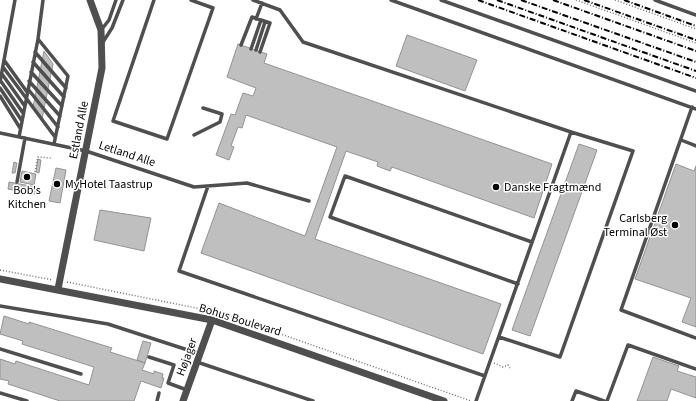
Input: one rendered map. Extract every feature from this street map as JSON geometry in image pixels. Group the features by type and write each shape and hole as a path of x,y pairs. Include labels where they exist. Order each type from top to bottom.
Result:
{"street":[{"name":"Estland Alle","path":"58,289 102,68 101,30 90,0"},
{"name":"Bohus Boulevard","path":"0,279 212,320 444,401"},
{"name":"Højager","path":"183,401 212,320"}],"lane":[{"path":"15,0 0,81 23,114"},
{"path":"19,137 38,39 43,0"},
{"path":"101,30 109,20 116,0"},
{"path":"102,43 112,28 122,0"},
{"path":"154,0 113,121 167,139 213,8 191,0"},
{"path":"253,0 280,10 303,42 571,132 633,151 560,357 499,337"},
{"path":"391,0 694,108 681,140 621,310 696,338"},
{"path":"441,0 696,91"},
{"path":"654,0 696,15"},
{"path":"256,19 262,3"},
{"path":"241,45 252,17 270,23 258,51"},
{"path":"251,49 263,21"},
{"path":"38,39 68,76 54,144"},
{"path":"35,52 66,88"},
{"path":"4,60 27,91 58,127"},
{"path":"33,62 64,97"},
{"path":"3,66 55,137"},
{"path":"31,72 62,106"},
{"path":"2,74 25,106"},
{"path":"29,81 60,116"},
{"path":"0,88 22,121"},
{"path":"0,96 20,128"},
{"path":"194,135 220,122 222,114 203,108"},
{"path":"476,401 571,132"},
{"name":"Letland Alle","path":"0,133 86,151 194,187 246,183 309,201"},
{"path":"18,182 25,138"},
{"path":"681,140 696,146"},
{"path":"518,284 330,217 345,176 532,242"},
{"path":"208,186 179,271 486,376"},
{"path":"0,306 108,324 200,354"},
{"path":"572,401 576,391 606,401 628,345 696,369"},
{"path":"0,349 81,374"},
{"path":"149,357 174,365 168,383 187,390"},
{"path":"197,362 313,401"},
{"path":"0,393 27,401"},
{"path":"157,401 159,393"}],"path":[{"path":"576,0 696,43"},
{"path":"615,0 696,29"},
{"path":"35,172 38,157 51,158"},
{"path":"490,362 504,367 508,365 510,368"}],"building":[{"path":"407,35 477,60 465,91 396,66"},
{"name":"Danske Fragtmænd","path":"238,44 267,54 264,63 552,164 534,218 392,167 390,171 377,166 378,162 346,151 315,239 501,304 483,354 201,253 219,203 305,236 337,147 246,115 242,128 238,127 231,146 234,147 229,160 216,155 231,114 235,115 243,93 253,96 256,88 227,77"},
{"path":"44,51 53,64 42,119 33,107"},
{"path":"579,144 597,150 530,336 512,330"},
{"path":"38,159 41,160 39,173 36,172"},
{"path":"14,162 17,163 15,173 12,173"},
{"name":"Carlsberg Terminal Øst","path":"676,164 694,171 696,166 696,327 682,322 691,298 635,279"},
{"path":"56,168 66,170 60,203 49,201"},
{"path":"22,171 36,174 34,185 20,182"},
{"path":"9,182 36,187 35,194 8,189"},
{"path":"100,210 151,218 144,251 94,240"},
{"path":"4,316 29,324 29,322 112,348 110,352 145,363 142,370 154,374 154,371 163,374 162,378 164,378 161,388 141,381 134,401 60,401 8,384 9,381 0,379 0,359 15,364 16,361 89,385 94,367 22,344 23,341 0,334"},
{"path":"143,341 151,343 145,363 137,360"},
{"path":"653,357 679,366 677,371 696,377 696,398 671,389 667,401 637,401"}],"railway":[{"path":"478,0 696,78"},
{"path":"497,0 696,71"},
{"path":"521,0 696,62"},
{"path":"553,0 696,51"},
{"path":"584,0 696,40"},
{"path":"624,0 696,26"}],"place":[{"name":"Bob's Kitchen","path":"27,177"},
{"name":"MyHotel Taastrup","path":"57,184"},
{"name":"Danske Fragtmænd","path":"496,187"},
{"name":"Carlsberg Terminal Øst","path":"675,225"}]}
